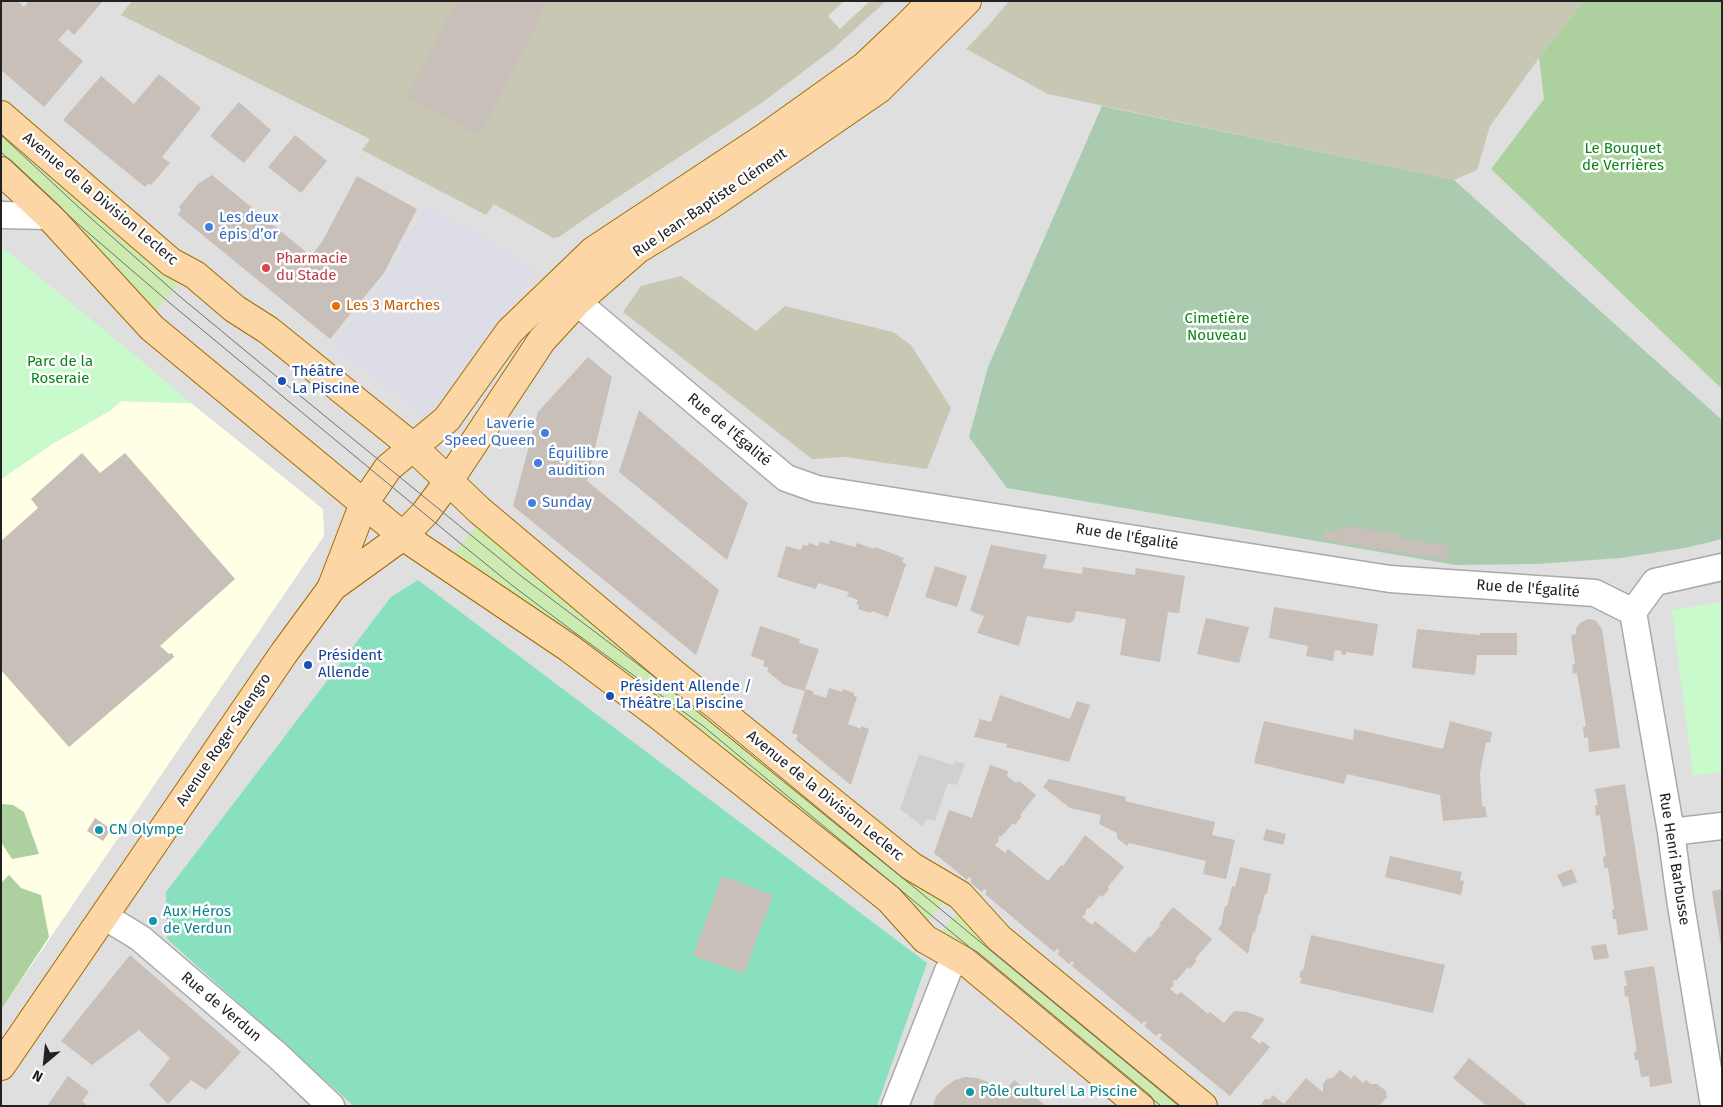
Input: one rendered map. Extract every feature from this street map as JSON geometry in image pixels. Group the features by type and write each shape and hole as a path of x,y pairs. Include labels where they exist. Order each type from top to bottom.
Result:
{"main road":[{"name":"Rue Jean-Baptiste Clément","path":"364,502 388,468 447,419 510,331 593,251 767,136 865,66 932,1"},
{"name":"Rue Jean-Baptiste Clément","path":"403,536 425,513 448,482 542,340 577,302 638,249 712,204 880,88 968,1"},
{"name":"Avenue de la Division Leclerc","path":"1,115 172,262 195,275 235,310 268,330 413,447 478,510 668,669 911,866 960,896 998,938 1203,1106"},
{"path":"1,171 49,216 152,328 403,536 569,648 653,711 889,899 924,939 969,964 1140,1106"},
{"name":"Avenue Roger Salengro","path":"1,1066 284,653 331,589 364,502"},
{"name":"Avenue Roger Salengro","path":"331,589 403,536"}],"street":[{"path":"1,215 49,216"},
{"name":"Rue de l'Égalité","path":"577,302 786,478 817,488 1390,579 1543,591 1595,593 1633,612"},
{"path":"1633,612 1656,582 1722,567"},
{"name":"Rue Henri Barbusse","path":"1633,612 1671,832 1714,1106"},
{"path":"1671,832 1722,826"},
{"name":"Rue de Verdun","path":"104,916 140,938 277,1055 331,1106"},
{"path":"895,1106 948,971 957,957"}],"shaded area":[{"path":"1,1 1722,1 1722,1106 1,1106"},
{"path":"132,1 886,1 833,49 763,102 559,237 553,238 494,204 486,215 362,150 370,139 121,15"},
{"path":"844,1 870,1 840,29 828,16"},
{"path":"1009,1 1584,1 1539,58 1490,126 1477,170 1454,180 1048,94 966,49"},
{"path":"426,206 476,231 536,271 426,417 332,348 387,274"},
{"path":"681,276 756,331 785,306 893,332 911,345 951,408 927,469 845,457 812,459 623,312 641,286"},
{"path":"121,401 191,403 323,509 324,536 1,1010 1,479 52,444 111,410"},
{"path":"919,754 953,765 955,761 965,764 957,785 948,783 935,821 928,819 922,826 900,809"}],"green space":[{"name":"Le Bouquet de Verrières","path":"1584,1 1722,1 1722,389 1491,169 1544,99 1539,58"},
{"name":"Cimetière Nouveau","path":"1102,106 1454,180 1722,420 1722,539 1685,548 1621,558 1536,564 1456,565 1007,488 969,437 988,367"},
{"path":"1,122 186,274 153,314 1,161"},
{"name":"Parc de la Roseraie","path":"1,246 191,403 121,401 111,410 52,444 1,479"},
{"path":"477,525 948,897 925,925 451,557"},
{"path":"418,580 927,963 877,1106 354,1106 167,939 166,892 391,597"},
{"path":"1722,602 1722,772 1693,776 1672,610"},
{"path":"3,804 13,805 24,812 39,854 12,859 1,842 1,806"},
{"path":"9,875 21,888 41,895 49,937 1,1010 1,883"},
{"path":"961,908 1190,1106 1152,1106 938,936"}],"building":[{"path":"1,1 18,1 24,7 29,1 103,1 74,35 68,29 58,40 83,61 44,107 1,70"},
{"path":"457,1 546,1 538,16 541,17 479,135 406,97"},
{"path":"159,74 201,108 162,157 170,163 151,185 148,183 145,187 63,120 101,76 134,104"},
{"path":"239,102 271,130 244,163 210,136"},
{"path":"295,135 327,161 301,193 268,167"},
{"path":"212,175 311,256 322,242 357,176 417,209 384,273 330,339 178,215 181,210 179,207 198,184"},
{"path":"588,357 612,377 587,481 719,590 696,655 513,506 538,412"},
{"path":"639,410 748,503 727,560 619,472"},
{"path":"82,453 100,473 125,453 235,579 160,646 169,654 172,653 174,657 69,747 1,670 1,541 38,508 31,499"},
{"path":"1340,525 1400,534 1400,538 1449,546 1447,560 1324,540 1325,530 1339,532"},
{"path":"830,540 855,547 857,543 874,549 875,547 904,558 902,562 906,564 888,617 872,611 871,613 858,609 859,605 856,604 858,600 847,596 849,592 818,583 816,589 777,577 786,546 801,550 803,545 808,546 809,543 818,546 820,542 829,544"},
{"path":"991,545 1047,555 1043,568 1082,574 1083,567 1135,575 1136,568 1185,576 1179,613 1168,612 1160,662 1120,655 1126,619 1076,611 1074,620 1069,623 1027,616 1019,646 977,633 984,616 970,611"},
{"path":"935,566 967,576 957,607 925,597"},
{"path":"1274,607 1378,624 1373,656 1346,652 1346,655 1341,654 1342,651 1335,650 1333,661 1306,656 1308,646 1269,638"},
{"path":"1206,618 1249,627 1239,663 1197,654"},
{"path":"1588,619 1595,620 1602,629 1620,748 1589,752 1588,737 1584,738 1583,727 1586,726 1577,673 1573,674 1572,665 1575,664 1571,635 1576,634 1576,629 1580,623"},
{"path":"760,626 800,639 799,643 819,649 805,689 826,698 829,688 842,692 843,689 854,693 854,696 857,697 848,724 861,729 861,726 869,729 851,785 796,740 798,735 792,733 805,691 784,685 767,671 769,668 763,666 765,661 751,656"},
{"path":"1417,629 1480,635 1480,633 1517,633 1517,655 1477,655 1475,675 1412,668"},
{"path":"1000,695 1070,719 1077,701 1090,705 1069,762 1006,747 1007,744 974,737 980,719 991,722"},
{"path":"1264,721 1353,740 1354,729 1443,749 1450,721 1492,732 1490,743 1486,742 1480,773 1482,807 1485,806 1487,817 1443,821 1440,795 1347,774 1344,784 1254,763"},
{"path":"990,765 1008,771 1007,776 1016,783 1019,781 1036,795 1020,815 1022,816 1015,825 1013,823 1002,836 998,837 999,841 995,845 1005,853 1008,849 1048,881 1061,865 1063,866 1085,835 1124,867 1102,897 1100,895 1090,908 1086,909 1086,913 1082,917 1092,925 1095,921 1135,953 1161,925 1159,924 1173,907 1212,939 1195,959 1197,960 1190,969 1188,967 1177,980 1173,981 1174,985 1170,989 1177,995 1181,992 1208,1014 1210,1012 1224,1023 1234,1011 1247,1012 1265,1019 1251,1037 1260,1044 1262,1041 1270,1047 1230,1096 1159,1038 1162,1035 1159,1033 1156,1036 1144,1026 1147,1023 1144,1021 1142,1024 1072,966 1074,963 1072,961 1069,964 1057,954 1060,951 1057,949 1054,952 985,894 987,891 984,889 982,892 970,882 972,879 969,877 967,880 934,853 949,810 972,818"},
{"path":"1049,779 1126,797 1125,801 1215,822 1212,835 1235,840 1226,879 1203,874 1206,861 1129,843 1127,846 1117,838 1117,833 1099,824 1101,815 1070,808 1043,787"},
{"path":"1625,784 1648,930 1618,935 1616,919 1613,919 1612,910 1614,909 1608,868 1604,868 1603,857 1606,856 1600,815 1596,816 1595,805 1598,805 1595,789"},
{"name":"CN Olympe","path":"95,818 111,829 103,841 87,831"},
{"path":"1266,829 1286,834 1283,845 1263,840"},
{"path":"1390,856 1462,872 1460,880 1464,881 1461,895 1385,877"},
{"path":"1240,867 1271,874 1267,894 1265,894 1248,954 1218,929 1221,925 1232,886 1235,887"},
{"path":"1572,869 1577,882 1563,887 1557,875"},
{"path":"722,876 773,895 744,974 693,956"},
{"path":"1722,889 1722,946 1721,946 1712,891"},
{"path":"1311,935 1445,965 1433,1013 1300,983 1302,978 1299,977 1301,970 1303,971"},
{"path":"1606,944 1609,958 1594,960 1591,946"},
{"path":"130,955 241,1052 206,1090 191,1080 168,1104 149,1085 170,1058 139,1030 92,1065 61,1041"},
{"path":"1654,966 1672,1083 1650,1087 1649,1076 1641,1077 1638,1060 1635,1060 1634,1052 1637,1051 1628,996 1625,997 1624,986 1627,986 1624,971"},
{"path":"1469,1058 1528,1106 1487,1106 1453,1078"},
{"path":"1340,1070 1351,1079 1354,1075 1363,1083 1366,1080 1371,1084 1377,1084 1386,1091 1387,1097 1379,1106 1260,1106 1265,1099 1270,1099 1273,1095 1284,1104 1306,1078 1323,1092 1323,1084 1327,1079 1333,1078"},
{"path":"68,1076 89,1092 82,1101 88,1106 47,1106"},
{"name":"Pôle culturel La Piscine","path":"965,1077 986,1081 1003,1094 1014,1080 1046,1106 933,1106 936,1096 946,1086 955,1080"}],"tram line":[{"path":"1,135 85,213 178,295 282,381 521,576 709,718 1179,1106"},
{"path":"1,152 77,223 171,304 455,539 574,632 703,726 1161,1106"}],"place":[{"name":"Les deux épis d’or","path":"209,227"},
{"name":"Pharmacie du Stade","path":"266,268"},
{"name":"Les 3 Marches","path":"336,306"},
{"name":"Théâtre La Piscine","path":"282,381"},
{"name":"Laverie Speed Queen","path":"545,433"},
{"name":"Équilibre audition","path":"538,463"},
{"name":"Sunday","path":"532,503"},
{"name":"Président Allende","path":"308,665"},
{"name":"Président Allende / Théâtre La Piscine","path":"610,696"},
{"name":"CN Olympe","path":"99,830"},
{"name":"Aux Héros de Verdun","path":"153,921"},
{"name":"Pôle culturel La Piscine","path":"970,1092"}]}
